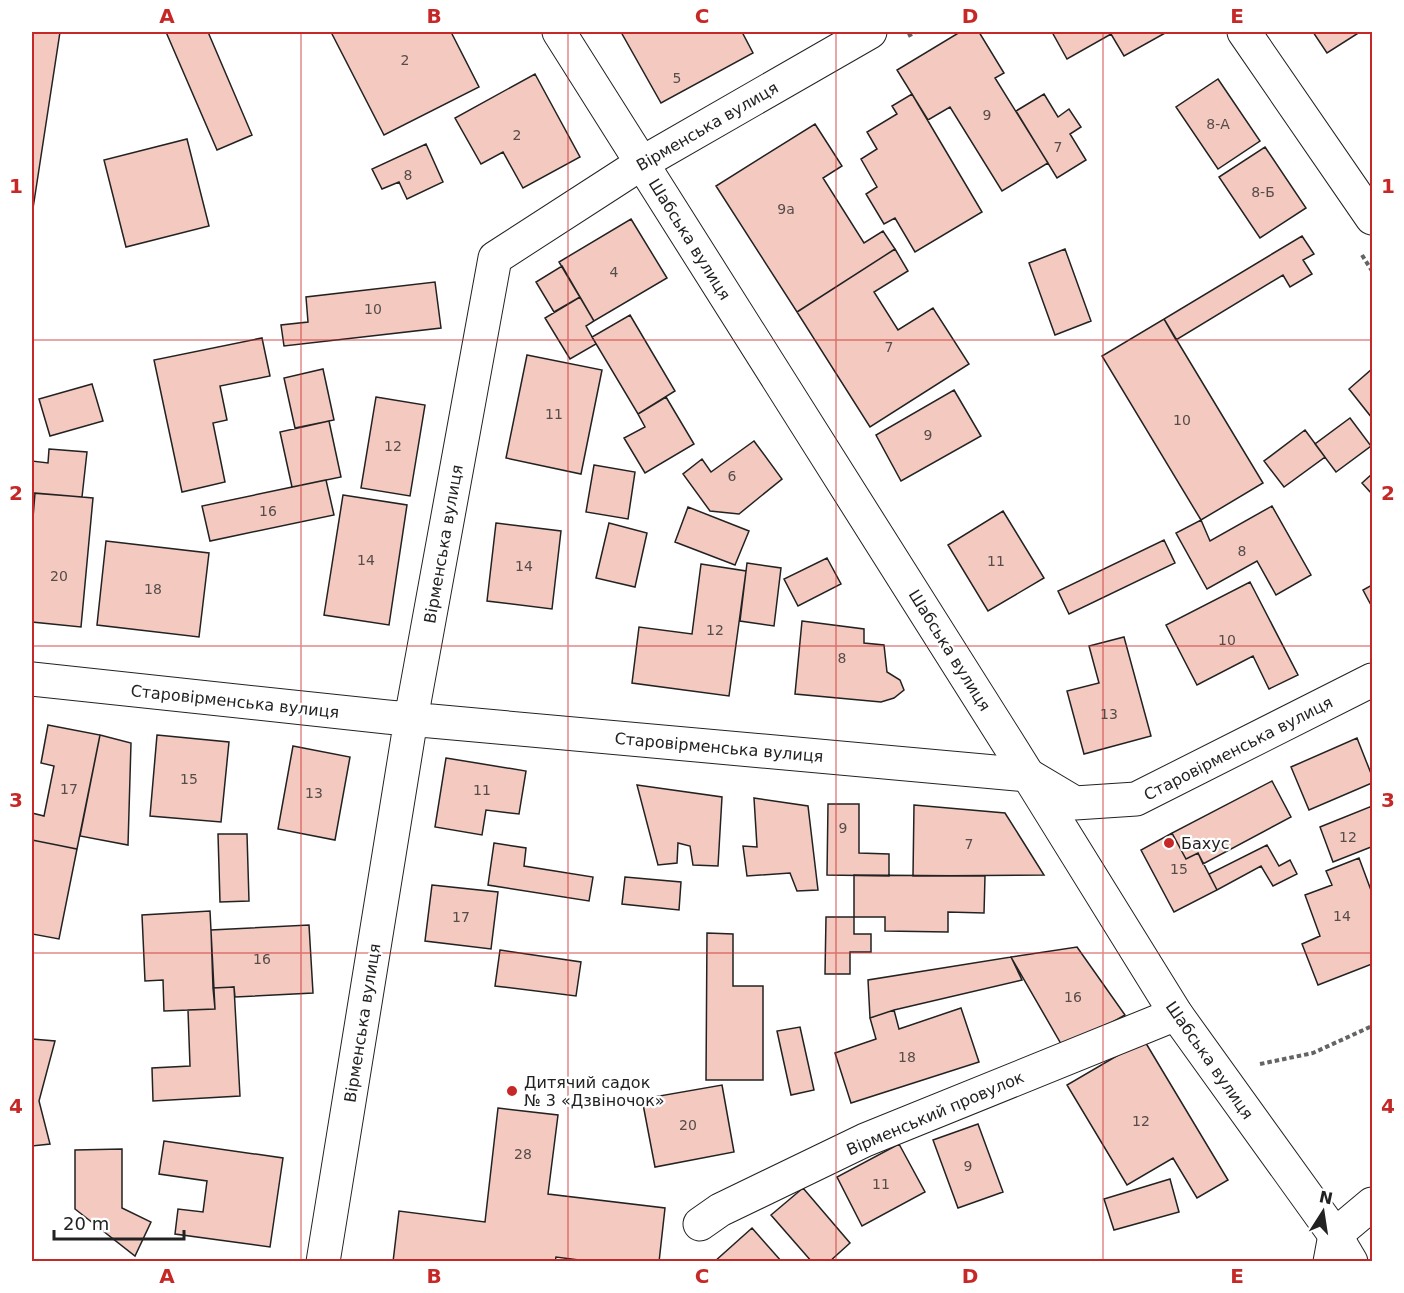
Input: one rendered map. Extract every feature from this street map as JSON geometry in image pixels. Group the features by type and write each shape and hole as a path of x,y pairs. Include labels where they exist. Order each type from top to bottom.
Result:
{"street":[{"name":"Шабська вулиця","path":"559,32 1028,775 1176,1014 1339,1253"},
{"name":"Вірменська вулиця","path":"323,1262 411,719 495,258 642,163 870,32"},
{"path":"1244,32 1372,218"},
{"name":"Старовірменська вулиця","path":"32,679 411,719 1028,775 1075,803 1136,799 1372,680"},
{"name":"Вірменський провулок","path":"700,1224 720,1210 865,1140 1176,1014"},
{"path":"1339,1253 1372,1204"}],"path":[{"path":"906,38 916,32"},
{"path":"1251,1066 1313,1053 1372,1026"}],"building":[{"path":"32,32 60,32 32,215"},
{"path":"166,32 208,32 252,135 217,150"},
{"path":"331,32 451,32 479,87 384,135"},
{"path":"621,32 742,32 753,53 661,103"},
{"path":"960,32 979,32 1004,73 995,78 1048,163 1002,191 950,107 928,120 897,70"},
{"path":"1052,32 1167,32 1124,56 1111,34 1067,59"},
{"path":"1313,32 1360,32 1327,53"},
{"path":"535,74 580,157 523,188 503,152 481,164 455,118"},
{"path":"1218,79 1260,141 1218,169 1176,107"},
{"path":"912,94 982,212 915,252 895,218 884,224 866,194 877,187 861,159 877,149 867,132 897,114 892,106"},
{"path":"1044,94 1058,117 1069,109 1081,127 1070,134 1086,160 1057,178 1016,111"},
{"path":"815,124 842,166 823,178 864,243 883,231 895,249 797,312 716,186"},
{"path":"187,139 209,226 126,247 104,160"},
{"path":"426,144 443,182 407,199 399,182 382,189 372,169"},
{"path":"1265,147 1306,208 1260,238 1219,177"},
{"path":"631,219 667,278 594,321 559,262"},
{"path":"1302,236 1314,254 1303,260 1312,274 1290,287 1283,275 1176,340 1164,319"},
{"path":"895,249 908,271 874,292 898,330 933,308 969,364 870,427 797,312"},
{"path":"1065,249 1091,321 1055,335 1029,263"},
{"path":"562,266 580,297 554,312 536,282"},
{"path":"435,282 441,328 284,346 281,325 308,322 306,297"},
{"path":"580,297 594,321 586,326 596,344 570,359 545,318"},
{"path":"630,315 675,391 638,414 592,337"},
{"path":"1164,319 1263,483 1201,520 1102,356"},
{"path":"262,338 270,376 220,386 227,420 213,423 225,482 182,492 154,360"},
{"path":"527,355 602,370 581,474 506,458"},
{"path":"323,369 334,420 295,428 284,378"},
{"path":"1372,369 1372,418 1349,389"},
{"path":"92,384 103,421 50,436 39,399"},
{"path":"954,390 981,436 901,481 876,435"},
{"path":"376,397 425,405 410,496 361,488"},
{"path":"666,397 694,444 645,473 624,438 645,427 638,414"},
{"path":"1350,418 1371,446 1336,472 1315,444"},
{"path":"329,421 341,477 292,487 280,432"},
{"path":"1305,430 1325,457 1284,487 1264,461"},
{"path":"754,441 782,479 739,514 710,511 683,474 702,459 711,472"},
{"path":"49,449 87,452 82,497 32,493 32,461 48,463"},
{"path":"594,465 635,472 628,519 586,512"},
{"path":"1372,474 1372,494 1362,483"},
{"path":"326,480 334,515 210,541 202,506"},
{"path":"35,493 93,498 81,627 32,622 32,530"},
{"path":"343,495 407,505 389,625 324,615"},
{"path":"1272,506 1311,575 1276,595 1257,561 1207,589 1176,533 1201,520 1210,541"},
{"path":"688,507 749,531 735,565 675,542"},
{"path":"1003,511 1044,578 988,611 948,545"},
{"path":"496,523 561,531 552,609 487,601"},
{"path":"609,523 647,533 635,587 596,578"},
{"path":"1164,540 1175,563 1069,614 1058,591"},
{"path":"106,541 209,553 199,637 97,625"},
{"path":"827,558 841,584 798,606 784,579"},
{"path":"747,563 781,568 774,626 740,621"},
{"path":"701,564 746,571 729,696 632,683 639,627 692,634"},
{"path":"1250,582 1298,675 1269,689 1253,656 1197,685 1166,625"},
{"path":"1372,585 1372,607 1363,590"},
{"path":"802,621 864,629 864,643 884,645 887,672 900,680 904,690 894,698 881,702 795,694"},
{"path":"1124,637 1151,736 1084,754 1067,691 1099,683 1089,646"},
{"path":"48,725 100,735 77,849 32,840 32,813 44,816 54,766 41,763"},
{"path":"100,735 131,743 128,845 80,836"},
{"path":"157,735 229,742 221,822 150,816"},
{"path":"1357,738 1372,776 1372,783 1309,810 1291,767"},
{"path":"293,746 350,757 335,840 278,829"},
{"path":"446,758 526,771 519,814 486,810 482,835 435,827"},
{"path":"1272,781 1291,817 1203,864 1198,853 1186,859 1172,833"},
{"path":"637,785 722,797 718,866 693,865 690,846 678,843 677,863 658,865"},
{"path":"754,798 808,806 818,890 797,891 790,873 747,876 743,846 757,847"},
{"path":"828,804 859,804 859,853 889,854 889,876 827,875"},
{"path":"914,805 1005,813 1044,875 913,876"},
{"path":"1372,806 1372,850 1371,847 1333,862 1320,827"},
{"path":"1172,833 1186,859 1198,853 1217,890 1174,912 1141,850"},
{"path":"218,834 247,834 249,901 220,902"},
{"path":"32,840 77,849 59,939 32,934"},
{"path":"494,843 526,848 524,866 593,877 589,901 488,885"},
{"path":"1267,845 1279,866 1290,860 1297,874 1273,886 1261,866 1217,890 1209,874"},
{"path":"1359,858 1372,893 1372,964 1318,985 1302,944 1320,936 1305,895 1332,885 1326,871"},
{"path":"854,875 985,876 984,913 948,912 948,932 885,931 885,917 854,917"},
{"path":"625,877 681,882 679,910 622,904"},
{"path":"432,885 498,892 491,949 425,941"},
{"path":"210,911 215,1009 164,1011 163,980 145,981 142,915"},
{"path":"826,917 854,917 854,934 871,934 871,952 850,952 850,974 825,974"},
{"path":"309,925 313,993 235,997 234,987 213,988 211,930"},
{"path":"707,933 733,934 733,986 763,986 763,1080 706,1080"},
{"path":"1077,947 1125,1015 1064,1049 1011,957"},
{"path":"500,950 581,962 576,996 495,986"},
{"path":"1011,957 1022,980 894,1010 870,1018 868,980"},
{"path":"234,987 240,1096 153,1101 152,1068 190,1066 188,1010 215,1009 213,988"},
{"path":"961,1008 979,1062 851,1103 835,1053 876,1039 870,1018 894,1010 899,1029"},
{"path":"800,1027 814,1090 791,1095 777,1031"},
{"path":"32,1039 55,1041 39,1101 50,1144 32,1146"},
{"path":"1144,1040 1228,1180 1197,1198 1173,1158 1127,1185 1067,1085"},
{"path":"722,1085 734,1152 655,1167 642,1099"},
{"path":"498,1108 558,1115 548,1194 665,1208 659,1262 595,1262 556,1257 555,1262 393,1262 399,1211 485,1222"},
{"path":"978,1124 1003,1192 958,1208 933,1140"},
{"path":"164,1141 283,1158 270,1247 175,1234 178,1209 203,1212 207,1181 159,1174"},
{"path":"899,1144 925,1192 862,1226 837,1177"},
{"path":"122,1149 122,1208 151,1222 135,1256 75,1209 75,1150"},
{"path":"1170,1179 1179,1212 1114,1230 1104,1199"},
{"path":"803,1188 850,1243 829,1262 812,1262 771,1215"},
{"path":"752,1228 782,1262 714,1262"}],"place":[{"name":"Бахус","path":"1169,843"},
{"name":"Дитячий садок № 3 «Дзвіночок»","path":"512,1091"}]}
